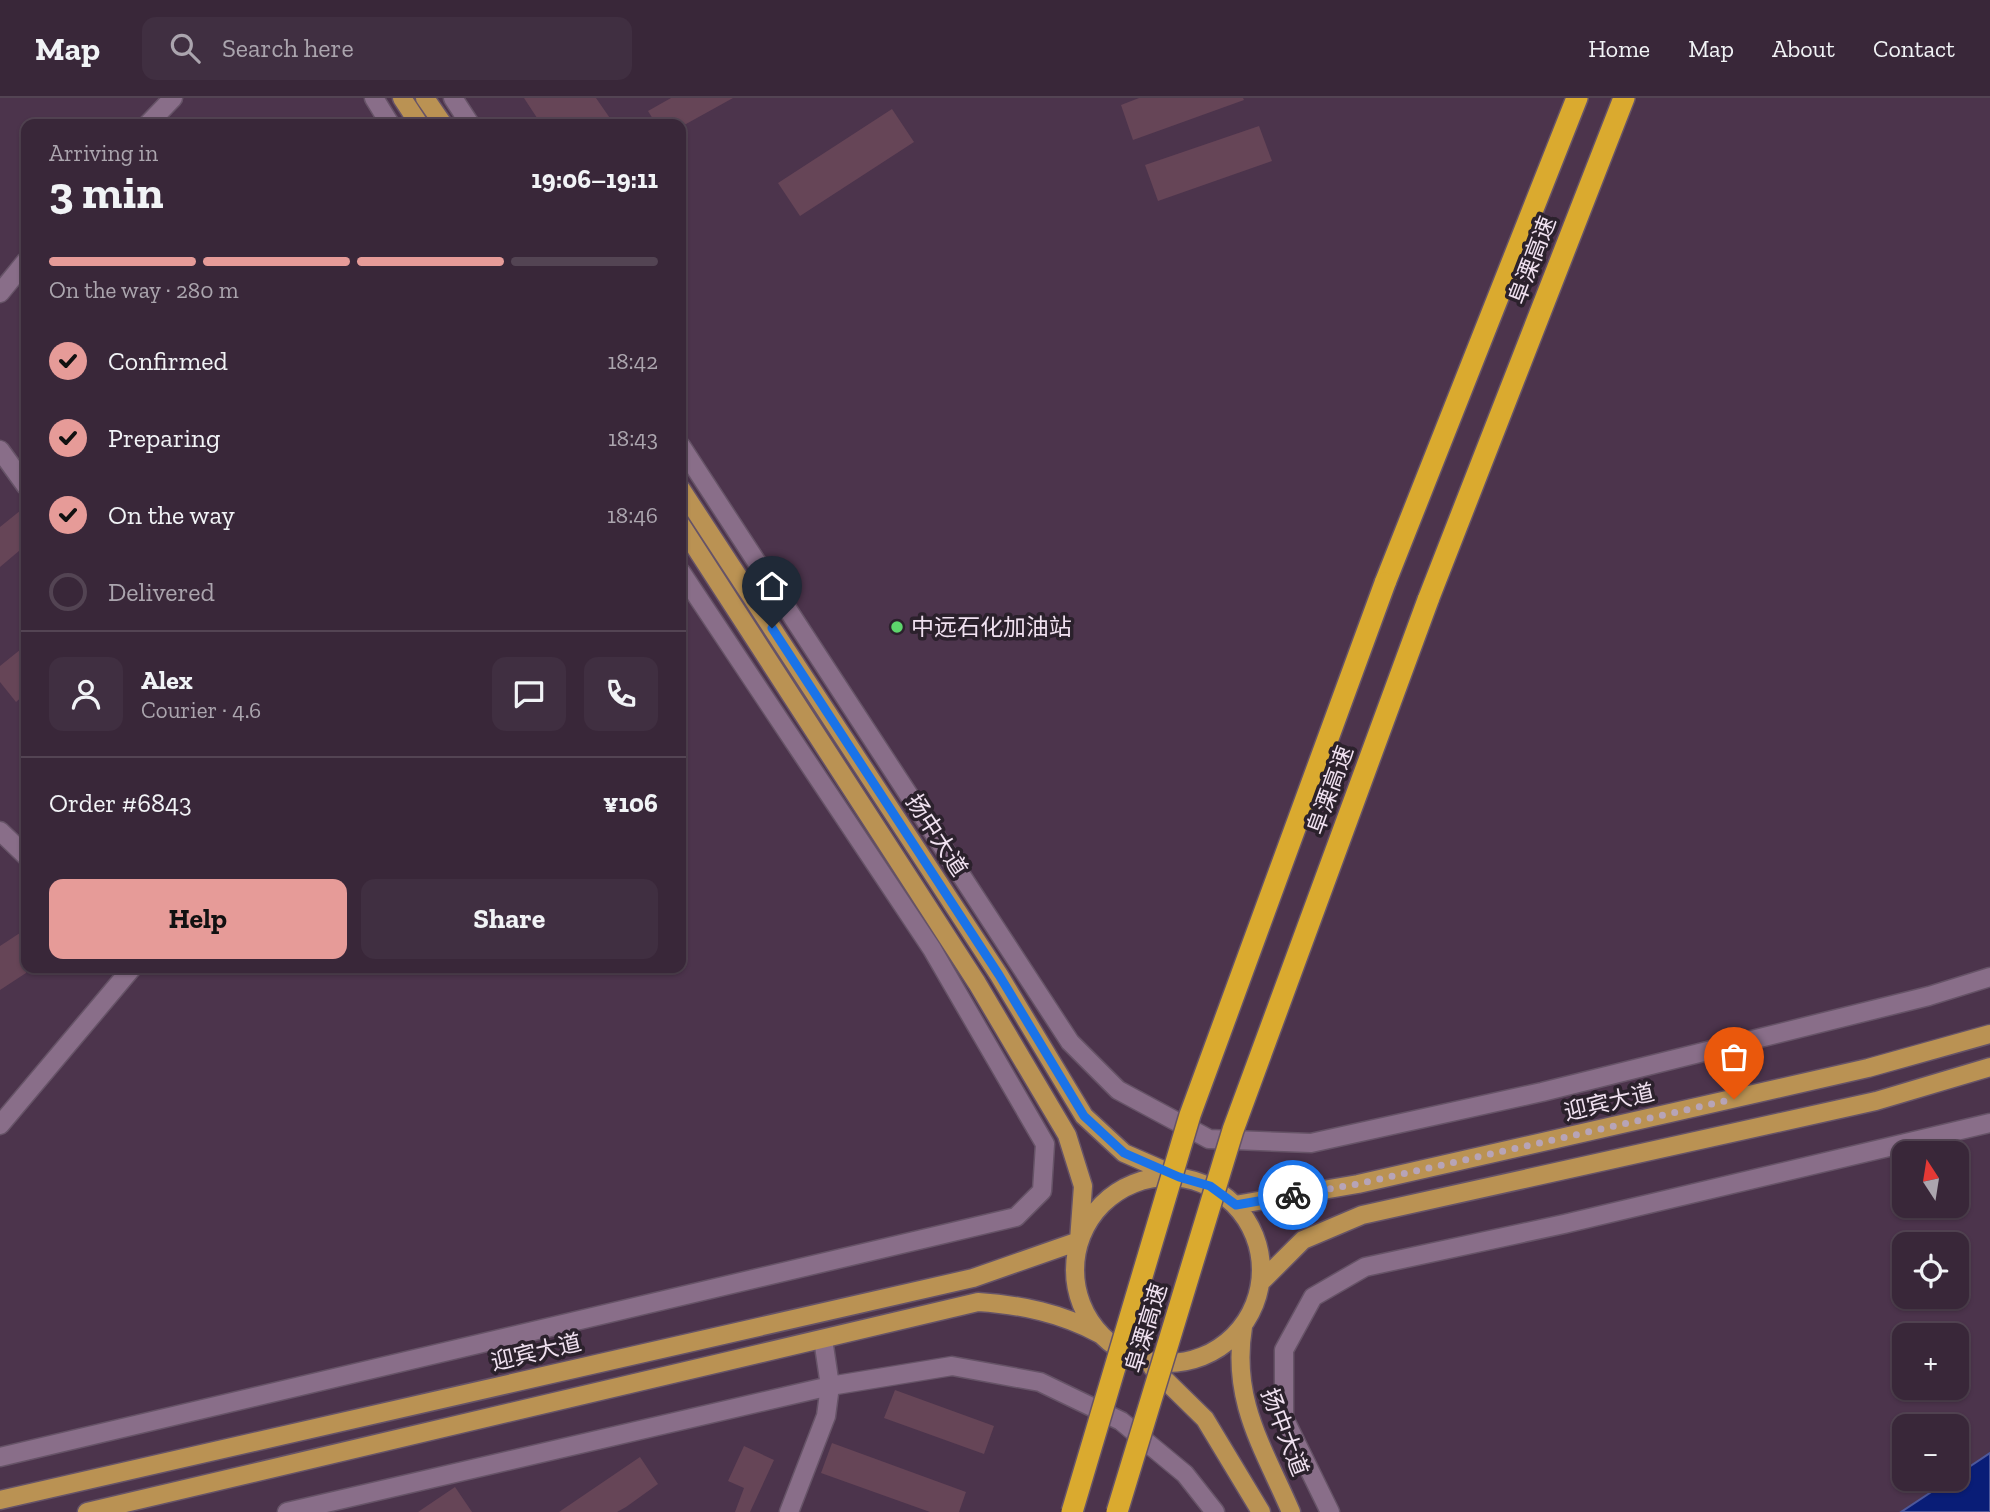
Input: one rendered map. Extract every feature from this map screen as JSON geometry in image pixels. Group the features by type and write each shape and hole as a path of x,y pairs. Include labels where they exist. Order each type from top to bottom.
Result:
{"highway":[{"name":"阜溧高速","path":"1072,1512 1190,1115 1385,583 1577,98"},
{"name":"阜溧高速","path":"1117,1512 1233,1130 1428,600 1624,98"}],"main road":[{"path":"402,98 416,119"},
{"path":"425,98 440,119"},
{"name":"扬中大道","path":"686,497 999,975 1084,1116 1124,1153 1179,1177"},
{"name":"扬中大道","path":"686,533 969,971 1067,1135 1083,1186 1079,1241"},
{"name":"迎宾大道","path":"1236,1205 1371,1181 1868,1068 1990,1034"},
{"path":"1262,1281 1303,1240 1362,1215 1876,1101 1990,1067"},
{"path":"87,1512 978,1301 1021,1305 1075,1320 1100,1334 1120,1350 1144,1360 1171,1364 1198,1359 1223,1346 1243,1327 1255,1305 1262,1281 1261,1255 1254,1231 1236,1205 1210,1186 1179,1177 1147,1179 1118,1191 1094,1213 1079,1241 1074,1266 1076,1291 1085,1314 1100,1334"},
{"name":"迎宾大道","path":"0,1500 972,1278 1079,1241"},
{"name":"扬中大道","path":"1243,1327 1238,1358 1243,1402 1290,1512"},
{"path":"1144,1360 1205,1419 1261,1512"}],"street":[{"path":"153,119 173,98"},
{"path":"374,98 387,119"},
{"path":"453,98 467,119"},
{"path":"0,293 21,267"},
{"path":"0,450 21,479"},
{"path":"686,454 1070,1042 1118,1090 1209,1139 1311,1143 1542,1092 1929,996 1990,977"},
{"path":"0,1457 1016,1217 1042,1191 1045,1144 953,984 686,580"},
{"path":"0,831 21,851"},
{"path":"0,1125 128,973"},
{"path":"1330,1512 1284,1418 1284,1350 1314,1297 1365,1267 1564,1224 1990,1122"},
{"path":"789,1512 826,1416 830,1386 823,1339"},
{"path":"287,1512 830,1386 952,1366 1040,1382 1121,1421 1185,1474 1215,1512"}],"shaded area":[{"path":"1990,1453 1990,1512 1901,1512 1933,1491 1969,1491 1969,1467"}],"building":[{"path":"524,98 596,98 611,119 538,119"},
{"path":"671,98 733,98 686,124 686,119 653,119 648,111"},
{"path":"1139,98 1244,100 1133,140 1121,105"},
{"path":"892,109 914,142 800,216 778,183"},
{"path":"1259,126 1272,161 1158,201 1145,165"},
{"path":"21,510 21,549 0,567 0,527"},
{"path":"21,649 21,698 16,702 0,682 0,666"},
{"path":"21,932 21,973 26,973 0,990 0,946"},
{"path":"895,1390 994,1426 984,1454 884,1418"},
{"path":"832,1443 966,1492 959,1512 930,1512 821,1473"},
{"path":"744,1446 774,1460 750,1512 735,1512 744,1488 728,1481"},
{"path":"640,1457 658,1484 626,1507 617,1512 559,1512"},
{"path":"455,1487 472,1512 418,1512"}],"way so far":[{"path":"1293,1195 1358,1184 1734,1099"}],"place":[{"name":"中远石化加油站","path":"897,627"}],"route":[{"path":"772,628 999,975 1084,1116 1124,1153 1179,1177 1210,1186 1236,1205 1293,1195"}]}
